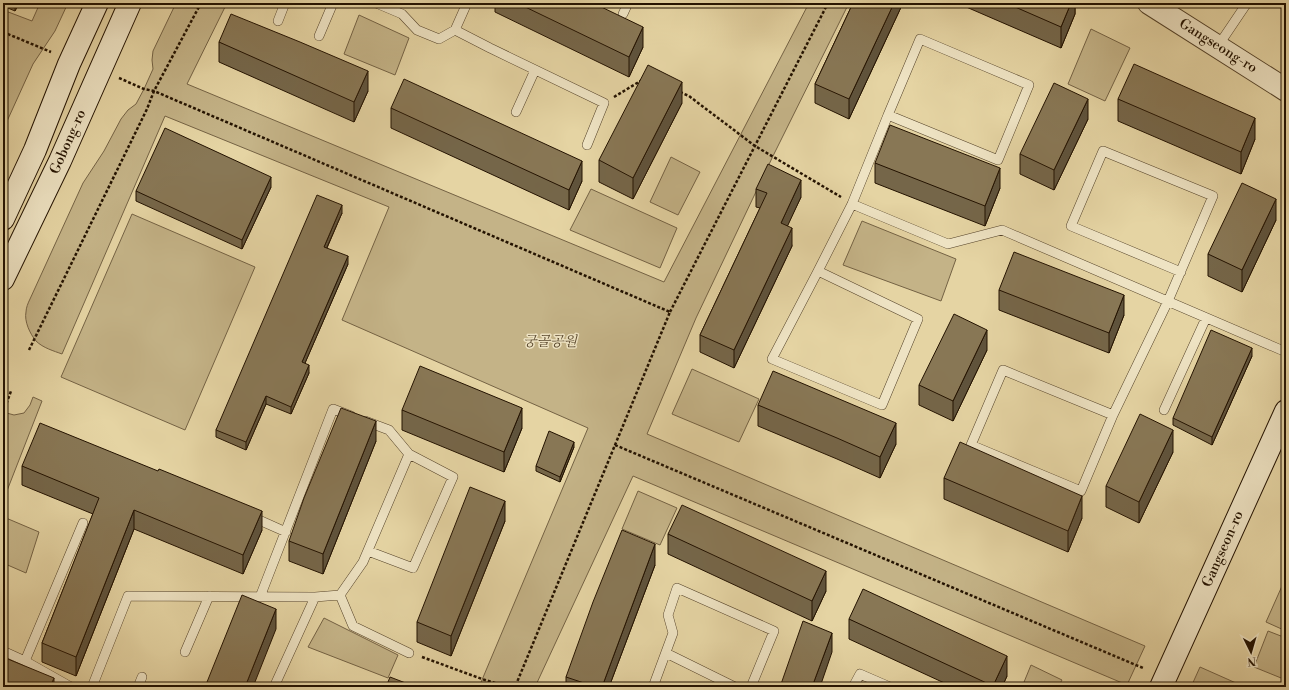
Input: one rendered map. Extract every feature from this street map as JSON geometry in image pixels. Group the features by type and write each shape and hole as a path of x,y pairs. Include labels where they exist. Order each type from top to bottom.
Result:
{"main road":[{"name":"Gobong-ro","path":"3,219 35,150 69,64 97,3"},
{"name":"Gobong-ro","path":"3,279 60,161 130,3"},
{"name":"Gangseong-ro","path":"1150,3 1286,90"},
{"name":"Gangseon-ro","path":"1161,687 1286,411"}],"lane":[{"path":"278,21 285,3"},
{"path":"319,36 333,3"},
{"path":"376,3 402,14 417,30 440,39 455,30 467,3"},
{"path":"623,14 628,3"},
{"path":"1218,46 1246,3"},
{"path":"455,30 604,103 587,145"},
{"path":"818,271 918,320 882,405 772,359 852,204 888,115 920,39 1030,85 998,160 888,115"},
{"path":"516,112 535,70"},
{"path":"1113,415 1003,370 972,445 1081,491 1113,415 1181,272 1213,196 1103,151 1071,226 1181,272"},
{"path":"852,204 948,244 1002,230 1286,352"},
{"path":"1164,410 1206,318"},
{"path":"260,596 333,409 388,430 409,454 453,477 413,568 368,551"},
{"path":"92,687 128,596 315,597 340,594 363,562 409,454"},
{"path":"242,513 286,532"},
{"path":"25,661 83,523"},
{"path":"653,687 673,633 668,615 677,588 774,631 751,687"},
{"path":"340,594 354,626 409,653"},
{"path":"185,652 209,596"},
{"path":"274,687 315,597"},
{"path":"3,651 25,661 71,687"},
{"path":"666,653 735,687"},
{"path":"853,687 860,674 890,687"},
{"path":"138,687 142,677"}],"path":[{"path":"29,350 147,109 154,91 201,3"},
{"path":"515,687 670,312 828,3"},
{"path":"3,32 51,52"},
{"path":"604,103 647,76"},
{"path":"119,78 144,89 154,91 670,312"},
{"path":"675,90 689,96 755,146 852,204"},
{"path":"3,413 11,391"},
{"path":"615,445 1143,668"},
{"path":"409,653 508,687"}],"green space":[{"path":"40,3 68,3 55,31 33,64 3,130 3,10 32,21"},
{"name":"궁골공원","path":"176,3 227,3 187,84 664,282 809,3 849,3 773,156 696,318 647,434 1145,646 1127,685 633,476 535,687 479,687 588,428 342,320 389,207 165,116 62,354 42,346 36,341 30,331 26,316 26,309 29,302 83,183 104,151 121,119 128,110 136,104 144,89 153,69 153,51"},
{"path":"359,15 409,38 395,75 344,54"},
{"path":"1091,29 1130,48 1105,101 1068,84"},
{"path":"671,157 700,172 678,215 650,202"},
{"path":"591,189 677,228 660,268 570,230"},
{"path":"132,214 255,267 185,430 61,377"},
{"path":"862,221 956,259 941,301 843,265"},
{"path":"692,369 759,399 739,442 672,414"},
{"path":"33,397 42,401 3,501 3,412 14,415 24,413 30,405"},
{"path":"638,491 677,508 660,545 622,529"},
{"path":"6,518 39,532 26,573 3,563 3,524"},
{"path":"1286,577 1286,631 1266,622"},
{"path":"324,618 398,655 388,678 308,647"},
{"path":"1268,631 1286,638 1286,680 1254,667"},
{"path":"1031,665 1062,680 1058,687 1022,687"},
{"path":"1200,667 1245,687 1191,687"}],"building":[{"path":"517,3 593,3 643,27 629,57"},
{"path":"853,3 894,3 849,99 815,84"},
{"path":"1006,3 1071,3 1061,27"},
{"path":"231,14 368,71 354,102 219,42"},
{"path":"1134,64 1255,118 1241,152 1118,99"},
{"path":"648,65 682,82 633,178 599,160"},
{"path":"404,79 582,161 569,190 391,108"},
{"path":"1054,83 1088,99 1054,170 1020,154"},
{"path":"890,125 1000,168 985,206 875,163"},
{"path":"165,128 271,177 242,240 136,191"},
{"path":"768,164 801,180 781,223 792,228 734,350 700,335 767,193 756,189"},
{"path":"1242,183 1276,199 1242,270 1208,254"},
{"path":"317,195 342,205 324,247 348,256 302,362 309,365 291,407 266,396 246,442 216,430"},
{"path":"1014,252 1124,295 1109,333 999,290"},
{"path":"954,314 987,330 953,401 919,385"},
{"path":"1211,330 1252,348 1212,437 1173,418"},
{"path":"420,366 522,408 504,452 402,410"},
{"path":"773,371 896,423 880,457 758,405"},
{"path":"341,408 376,421 323,554 289,541 304,498"},
{"path":"1140,414 1173,430 1139,502 1106,486"},
{"path":"40,423 262,511 243,555 134,510 76,657 42,643 99,498 22,466"},
{"path":"549,431 574,442 560,477 536,466"},
{"path":"960,442 1082,496 1068,531 944,478"},
{"path":"470,487 505,501 451,636 417,622"},
{"path":"682,505 826,571 812,601 668,534"},
{"path":"622,530 655,544 602,687 596,687 566,677 593,602"},
{"path":"863,589 1007,656 993,686 849,619"},
{"path":"242,595 276,609 245,687 205,687"},
{"path":"803,621 832,633 812,687 780,687"},
{"path":"3,657 54,678 50,687 3,687"},
{"path":"390,677 416,687 386,687"}]}
